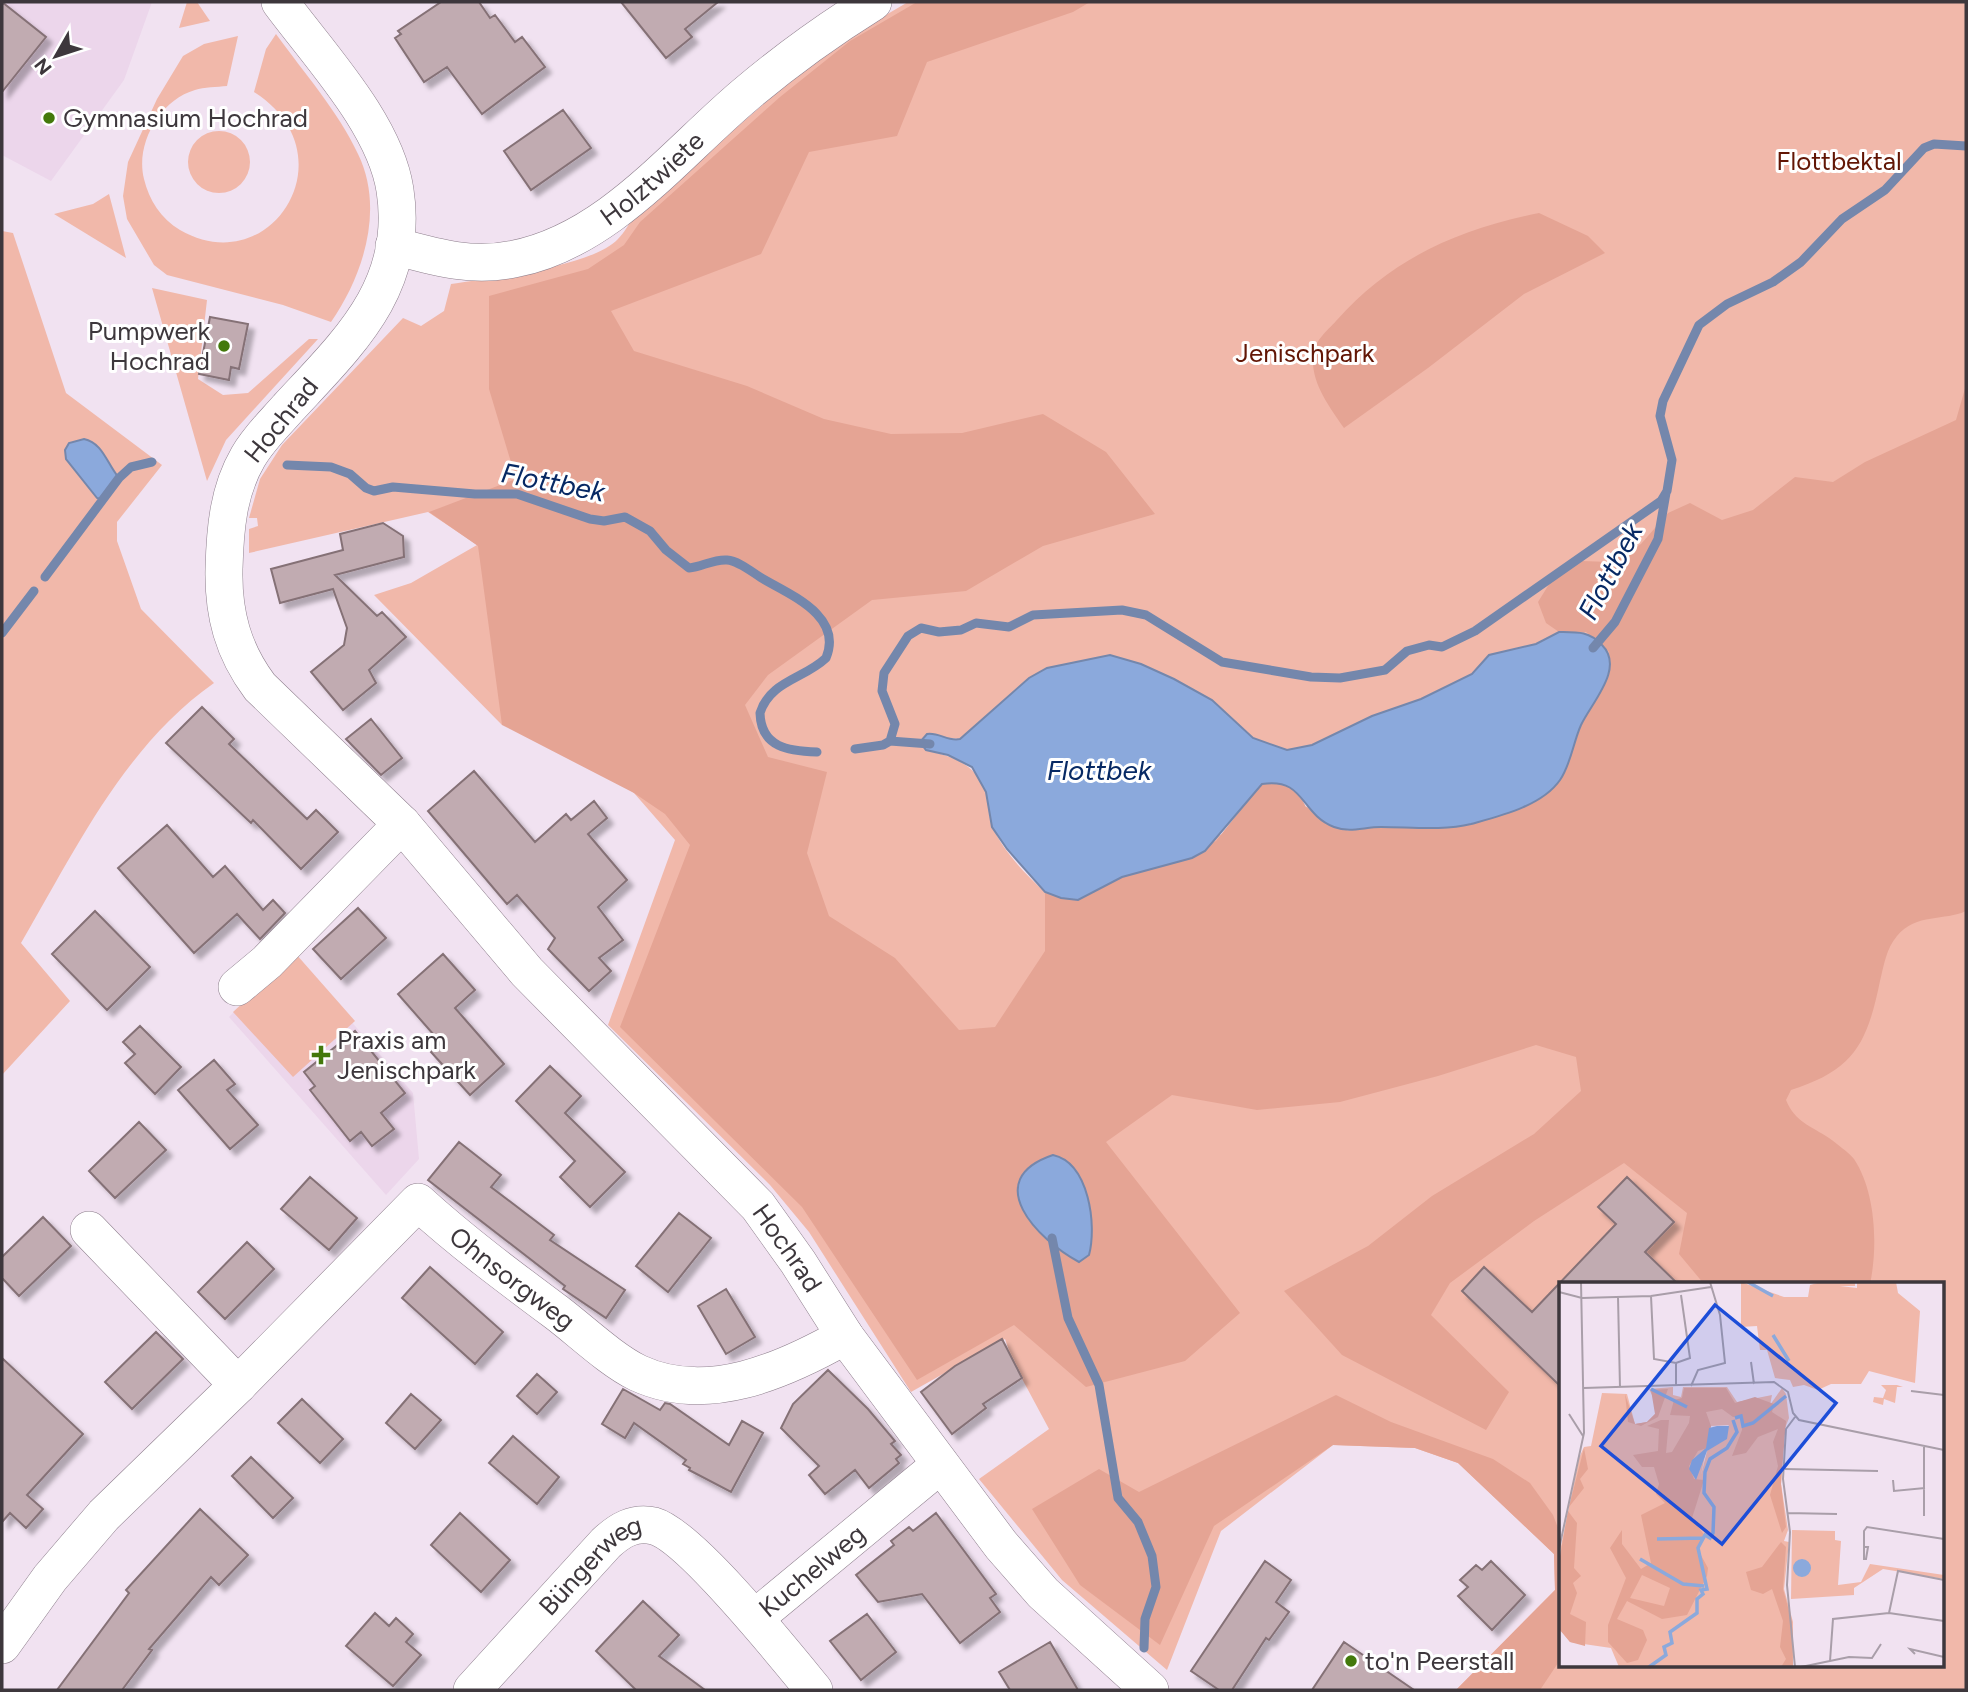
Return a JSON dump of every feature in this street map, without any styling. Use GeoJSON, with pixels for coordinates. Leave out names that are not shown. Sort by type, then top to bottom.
{"type":"FeatureCollection","features":[{"type":"Feature","properties":{"kind":"street","name":"Hochrad"},"geometry":{"type":"LineString","coordinates":[[280,2],[357,106],[378,140],[395,189],[394,246],[385,285],[367,317],[263,434],[235,482],[225,529],[224,587],[228,623],[244,666],[260,687],[402,824],[527,972],[758,1206],[845,1336],[1001,1545],[1043,1593],[1150,1690]]}},
{"type":"Feature","properties":{"kind":"street","name":"Holztwiete"},"geometry":{"type":"LineString","coordinates":[[394,246],[450,261],[473,264],[513,260],[563,243],[614,211],[792,57],[873,2]]}},
{"type":"Feature","properties":{"kind":"street"},"geometry":{"type":"LineString","coordinates":[[237,987],[267,962],[402,824]]}},
{"type":"Feature","properties":{"kind":"street","name":"Ohnsorgweg"},"geometry":{"type":"LineString","coordinates":[[2,1645],[50,1578],[104,1515],[238,1385],[418,1202],[508,1277],[636,1372],[666,1382],[688,1386],[723,1386],[754,1377],[845,1336]]}},
{"type":"Feature","properties":{"kind":"street"},"geometry":{"type":"LineString","coordinates":[[89,1230],[238,1385]]}},
{"type":"Feature","properties":{"kind":"street","name":"Kuchelweg"},"geometry":{"type":"LineString","coordinates":[[814,1690],[755,1618],[940,1465]]}},
{"type":"Feature","properties":{"kind":"street","name":"Büngerweg"},"geometry":{"type":"LineString","coordinates":[[472,1690],[606,1543],[620,1530],[639,1524],[655,1526],[675,1538],[755,1618]]}},
{"type":"Feature","properties":{"kind":"shaded area","name":"Gymnasium Hochrad"},"geometry":{"type":"Polygon","coordinates":[[[2,2],[152,2],[124,80],[51,181],[2,155],[2,2]]]}},
{"type":"Feature","properties":{"kind":"shaded area"},"geometry":{"type":"Polygon","coordinates":[[[917,2],[1090,2],[1073,12],[927,62],[897,136],[809,152],[761,254],[611,311],[634,351],[747,386],[824,419],[891,434],[962,433],[1043,414],[1106,452],[1155,514],[1043,546],[966,591],[872,600],[768,675],[745,705],[768,757],[827,772],[807,853],[829,916],[895,958],[959,1030],[995,1027],[1045,951],[1045,892],[1078,900],[1122,877],[1160,867],[1216,841],[1261,784],[1279,781],[1297,790],[1306,807],[1348,831],[1378,827],[1469,825],[1535,802],[1571,755],[1581,726],[1610,671],[1609,652],[1586,632],[1559,632],[1546,623],[1538,602],[1551,581],[1582,561],[1610,562],[1641,544],[1668,513],[1690,503],[1722,520],[1753,510],[1795,477],[1833,482],[1865,462],[1956,420],[1966,385],[1966,911],[1913,924],[1897,936],[1886,957],[1869,1022],[1854,1052],[1830,1073],[1791,1090],[1786,1100],[1799,1119],[1852,1156],[1861,1172],[1871,1203],[1873,1220],[1874,1254],[1870,1282],[1702,1282],[1679,1254],[1687,1213],[1624,1163],[1534,1221],[1450,1283],[1431,1315],[1509,1392],[1486,1430],[1342,1355],[1284,1291],[1368,1246],[1432,1196],[1534,1134],[1581,1091],[1576,1057],[1536,1045],[1438,1076],[1340,1102],[1257,1110],[1172,1095],[1106,1142],[1240,1313],[1185,1361],[1086,1387],[1014,1325],[917,1380],[802,1207],[620,1027],[690,845],[665,814],[634,793],[502,725],[478,546],[429,512],[516,479],[489,389],[489,296],[588,269],[624,245],[640,222],[780,97],[850,41],[917,2]]]}},
{"type":"Feature","properties":{"kind":"shaded area"},"geometry":{"type":"Polygon","coordinates":[[[1539,213],[1588,236],[1605,253],[1524,294],[1344,428],[1322,394],[1313,366],[1314,351],[1325,333],[1380,280],[1428,249],[1481,228],[1539,213]]]}},
{"type":"Feature","properties":{"kind":"shaded area","name":"Praxis am Jenischpark"},"geometry":{"type":"Polygon","coordinates":[[[292,953],[413,1093],[419,1159],[386,1195],[229,1017],[292,953]]]}},
{"type":"Feature","properties":{"kind":"shaded area"},"geometry":{"type":"Polygon","coordinates":[[[1336,1395],[1391,1422],[1493,1459],[1530,1483],[1553,1515],[1559,1530],[1559,1662],[1540,1690],[1456,1690],[1555,1590],[1554,1554],[1458,1463],[1415,1448],[1333,1445],[1214,1526],[1160,1645],[1080,1585],[1032,1509],[1099,1469],[1139,1492],[1336,1395]]]}},
{"type":"Feature","properties":{"kind":"green space"},"geometry":{"type":"Polygon","coordinates":[[[187,2],[197,2],[210,21],[179,28],[187,2]]]}},
{"type":"Feature","properties":{"kind":"green space","name":"Jenischpark"},"geometry":{"type":"Polygon","coordinates":[[[908,2],[1966,2],[1966,1690],[1456,1690],[1555,1590],[1554,1554],[1458,1463],[1415,1448],[1333,1445],[1221,1531],[1167,1670],[1062,1580],[979,1479],[1049,1429],[1012,1360],[1005,1339],[911,1392],[809,1232],[770,1185],[608,1025],[675,840],[634,793],[522,709],[502,725],[374,595],[411,583],[477,545],[428,512],[249,553],[249,529],[258,526],[257,518],[249,518],[260,479],[282,445],[403,318],[421,326],[444,311],[451,284],[539,270],[605,249],[620,237],[634,216],[774,95],[845,39],[908,2]],[[1548,636],[1536,644],[1489,655],[1472,674],[1421,699],[1372,716],[1312,745],[1286,750],[1253,738],[1212,700],[1110,655],[1047,668],[1029,678],[960,739],[947,738],[926,750],[955,759],[978,777],[987,796],[993,828],[1003,846],[1045,892],[1306,807],[1548,636]]]}},
{"type":"Feature","properties":{"kind":"green space"},"geometry":{"type":"Polygon","coordinates":[[[276,34],[341,123],[366,175],[370,197],[367,241],[353,284],[331,322],[283,305],[167,275],[154,265],[127,219],[123,196],[128,162],[157,99],[183,56],[204,44],[238,36],[227,86],[199,89],[182,95],[161,113],[153,125],[143,152],[142,166],[146,187],[157,208],[173,226],[213,242],[244,240],[269,226],[288,204],[298,177],[297,147],[283,118],[254,92],[266,49],[276,34]]]}},
{"type":"Feature","properties":{"kind":"green space"},"geometry":{"type":"Polygon","coordinates":[[[213,131],[225,131],[241,140],[248,150],[248,174],[241,184],[225,193],[213,193],[202,188],[193,179],[188,168],[188,156],[193,145],[202,136],[213,131]]]}},
{"type":"Feature","properties":{"kind":"green space"},"geometry":{"type":"Polygon","coordinates":[[[109,194],[126,258],[54,214],[93,204],[109,194]]]}},
{"type":"Feature","properties":{"kind":"green space"},"geometry":{"type":"Polygon","coordinates":[[[2,231],[13,233],[66,393],[162,465],[117,522],[117,541],[141,609],[214,683],[182,708],[153,737],[128,769],[82,837],[21,943],[70,1001],[2,1075],[2,231]]]}},
{"type":"Feature","properties":{"kind":"green space"},"geometry":{"type":"Polygon","coordinates":[[[152,288],[207,300],[198,379],[223,395],[248,393],[309,339],[318,339],[226,440],[207,481],[152,288]]]}},
{"type":"Feature","properties":{"kind":"green space"},"geometry":{"type":"Polygon","coordinates":[[[296,954],[355,1021],[293,1077],[233,1012],[296,954]]]}},
{"type":"Feature","properties":{"kind":"water"},"geometry":{"type":"Polygon","coordinates":[[[84,439],[100,449],[119,478],[104,500],[97,498],[66,459],[65,450],[69,443],[84,439]]]}},
{"type":"Feature","properties":{"kind":"water","name":"Flottbek"},"geometry":{"type":"Polygon","coordinates":[[[1559,632],[1582,633],[1597,640],[1608,654],[1610,664],[1599,696],[1581,725],[1564,774],[1543,797],[1507,813],[1460,826],[1346,830],[1323,821],[1287,786],[1276,783],[1262,784],[1205,851],[1192,858],[1122,877],[1078,900],[1045,892],[1007,849],[992,827],[986,792],[972,767],[948,755],[926,750],[920,742],[927,734],[960,739],[1029,678],[1047,668],[1110,655],[1141,664],[1174,679],[1212,700],[1253,738],[1287,750],[1312,745],[1372,716],[1421,699],[1472,674],[1489,655],[1536,644],[1559,632]]]}},
{"type":"Feature","properties":{"kind":"water"},"geometry":{"type":"Polygon","coordinates":[[[1053,1155],[1065,1160],[1075,1170],[1088,1197],[1091,1242],[1089,1255],[1079,1262],[1047,1240],[1033,1225],[1023,1210],[1018,1194],[1020,1179],[1031,1166],[1053,1155]]]}},
{"type":"Feature","properties":{"kind":"building"},"geometry":{"type":"Polygon","coordinates":[[[2,2],[46,37],[2,92],[2,2]]]}},
{"type":"Feature","properties":{"kind":"building"},"geometry":{"type":"Polygon","coordinates":[[[441,2],[479,2],[490,18],[495,15],[515,42],[522,37],[545,67],[482,114],[447,67],[424,82],[395,38],[401,34],[398,31],[441,2]]]}},
{"type":"Feature","properties":{"kind":"building"},"geometry":{"type":"Polygon","coordinates":[[[621,2],[718,2],[685,29],[692,37],[666,58],[621,2]]]}},
{"type":"Feature","properties":{"kind":"building"},"geometry":{"type":"Polygon","coordinates":[[[563,110],[591,148],[531,190],[504,151],[563,110]]]}},
{"type":"Feature","properties":{"kind":"building","name":"Pumpwerk Hochrad"},"geometry":{"type":"Polygon","coordinates":[[[210,317],[248,324],[239,369],[231,367],[229,380],[199,374],[210,317]]]}},
{"type":"Feature","properties":{"kind":"building"},"geometry":{"type":"Polygon","coordinates":[[[383,523],[403,536],[404,557],[335,575],[377,616],[382,612],[406,637],[369,670],[376,683],[343,710],[311,672],[344,645],[347,628],[333,589],[280,603],[271,569],[343,550],[340,534],[383,523]]]}},
{"type":"Feature","properties":{"kind":"building"},"geometry":{"type":"Polygon","coordinates":[[[202,707],[234,739],[229,744],[307,819],[316,810],[338,832],[301,869],[253,820],[251,823],[166,743],[202,707]]]}},
{"type":"Feature","properties":{"kind":"building"},"geometry":{"type":"Polygon","coordinates":[[[371,719],[402,758],[381,775],[346,739],[371,719]]]}},
{"type":"Feature","properties":{"kind":"building"},"geometry":{"type":"Polygon","coordinates":[[[474,771],[535,842],[566,814],[571,820],[594,801],[607,818],[588,834],[627,880],[598,907],[623,940],[599,958],[611,971],[589,991],[548,949],[555,938],[517,895],[507,904],[428,811],[474,771]]]}},
{"type":"Feature","properties":{"kind":"building"},"geometry":{"type":"Polygon","coordinates":[[[167,825],[213,877],[225,866],[263,910],[273,900],[285,913],[260,939],[237,914],[194,953],[118,868],[167,825]]]}},
{"type":"Feature","properties":{"kind":"building"},"geometry":{"type":"Polygon","coordinates":[[[358,908],[386,938],[341,979],[313,949],[358,908]]]}},
{"type":"Feature","properties":{"kind":"building"},"geometry":{"type":"Polygon","coordinates":[[[95,911],[150,967],[107,1010],[52,954],[95,911]]]}},
{"type":"Feature","properties":{"kind":"building"},"geometry":{"type":"Polygon","coordinates":[[[443,954],[475,990],[455,1008],[504,1064],[470,1095],[431,1052],[441,1043],[398,994],[443,954]]]}},
{"type":"Feature","properties":{"kind":"building"},"geometry":{"type":"Polygon","coordinates":[[[140,1026],[181,1067],[155,1094],[125,1063],[135,1054],[123,1042],[140,1026]]]}},
{"type":"Feature","properties":{"kind":"building"},"geometry":{"type":"Polygon","coordinates":[[[355,1031],[405,1093],[381,1113],[394,1129],[372,1146],[361,1132],[350,1141],[310,1090],[315,1086],[304,1072],[355,1031]]]}},
{"type":"Feature","properties":{"kind":"building"},"geometry":{"type":"Polygon","coordinates":[[[214,1060],[235,1084],[227,1090],[258,1125],[230,1149],[178,1090],[214,1060]]]}},
{"type":"Feature","properties":{"kind":"building"},"geometry":{"type":"Polygon","coordinates":[[[550,1066],[581,1096],[565,1113],[625,1172],[590,1207],[560,1177],[575,1161],[516,1101],[550,1066]]]}},
{"type":"Feature","properties":{"kind":"building"},"geometry":{"type":"Polygon","coordinates":[[[139,1122],[166,1150],[115,1198],[89,1171],[139,1122]]]}},
{"type":"Feature","properties":{"kind":"building"},"geometry":{"type":"Polygon","coordinates":[[[459,1142],[501,1175],[491,1187],[554,1235],[550,1240],[625,1290],[606,1318],[563,1289],[565,1286],[428,1180],[459,1142]]]}},
{"type":"Feature","properties":{"kind":"building"},"geometry":{"type":"Polygon","coordinates":[[[310,1177],[357,1218],[329,1250],[281,1209],[310,1177]]]}},
{"type":"Feature","properties":{"kind":"building"},"geometry":{"type":"Polygon","coordinates":[[[1627,1177],[1674,1222],[1645,1252],[1676,1282],[1561,1282],[1616,1224],[1598,1207],[1627,1177]]]}},
{"type":"Feature","properties":{"kind":"building"},"geometry":{"type":"Polygon","coordinates":[[[679,1213],[711,1238],[668,1292],[636,1266],[679,1213]]]}},
{"type":"Feature","properties":{"kind":"building"},"geometry":{"type":"Polygon","coordinates":[[[43,1217],[71,1246],[19,1296],[2,1278],[2,1257],[43,1217]]]}},
{"type":"Feature","properties":{"kind":"building"},"geometry":{"type":"Polygon","coordinates":[[[247,1242],[274,1269],[225,1319],[198,1292],[247,1242]]]}},
{"type":"Feature","properties":{"kind":"building"},"geometry":{"type":"Polygon","coordinates":[[[430,1267],[503,1332],[475,1364],[402,1298],[430,1267]]]}},
{"type":"Feature","properties":{"kind":"building"},"geometry":{"type":"Polygon","coordinates":[[[1484,1267],[1532,1312],[1559,1284],[1559,1385],[1462,1291],[1484,1267]]]}},
{"type":"Feature","properties":{"kind":"building"},"geometry":{"type":"Polygon","coordinates":[[[726,1289],[755,1337],[726,1354],[698,1306],[726,1289]]]}},
{"type":"Feature","properties":{"kind":"building"},"geometry":{"type":"Polygon","coordinates":[[[156,1332],[183,1359],[132,1409],[105,1382],[156,1332]]]}},
{"type":"Feature","properties":{"kind":"building"},"geometry":{"type":"Polygon","coordinates":[[[1002,1339],[1022,1378],[983,1404],[986,1408],[952,1434],[921,1392],[955,1366],[1002,1339]]]}},
{"type":"Feature","properties":{"kind":"building"},"geometry":{"type":"Polygon","coordinates":[[[2,1358],[83,1434],[27,1495],[43,1509],[26,1528],[10,1513],[2,1522],[2,1358]]]}},
{"type":"Feature","properties":{"kind":"building"},"geometry":{"type":"Polygon","coordinates":[[[828,1370],[868,1409],[895,1441],[891,1444],[901,1455],[896,1459],[899,1463],[869,1488],[855,1470],[825,1494],[809,1475],[819,1466],[781,1428],[793,1404],[828,1370]]]}},
{"type":"Feature","properties":{"kind":"building"},"geometry":{"type":"Polygon","coordinates":[[[537,1374],[557,1392],[537,1414],[517,1396],[537,1374]]]}},
{"type":"Feature","properties":{"kind":"building"},"geometry":{"type":"Polygon","coordinates":[[[623,1389],[660,1410],[665,1403],[670,1404],[729,1445],[742,1421],[763,1433],[731,1492],[689,1470],[690,1468],[683,1464],[686,1460],[634,1423],[625,1438],[602,1424],[623,1389]]]}},
{"type":"Feature","properties":{"kind":"building"},"geometry":{"type":"Polygon","coordinates":[[[411,1394],[441,1420],[415,1449],[386,1423],[411,1394]]]}},
{"type":"Feature","properties":{"kind":"building"},"geometry":{"type":"Polygon","coordinates":[[[302,1399],[343,1439],[320,1463],[278,1423],[302,1399]]]}},
{"type":"Feature","properties":{"kind":"building"},"geometry":{"type":"Polygon","coordinates":[[[513,1436],[559,1477],[537,1504],[489,1463],[513,1436]]]}},
{"type":"Feature","properties":{"kind":"building"},"geometry":{"type":"Polygon","coordinates":[[[251,1457],[293,1498],[273,1518],[232,1476],[251,1457]]]}},
{"type":"Feature","properties":{"kind":"building"},"geometry":{"type":"Polygon","coordinates":[[[200,1509],[248,1555],[219,1585],[211,1577],[149,1649],[152,1650],[122,1690],[57,1690],[129,1593],[126,1590],[200,1509]]]}},
{"type":"Feature","properties":{"kind":"building"},"geometry":{"type":"Polygon","coordinates":[[[460,1513],[510,1560],[481,1592],[431,1545],[460,1513]]]}},
{"type":"Feature","properties":{"kind":"building"},"geometry":{"type":"Polygon","coordinates":[[[936,1513],[996,1594],[990,1598],[1000,1612],[960,1643],[922,1594],[878,1602],[856,1575],[894,1545],[891,1541],[909,1527],[913,1531],[936,1513]]]}},
{"type":"Feature","properties":{"kind":"building"},"geometry":{"type":"Polygon","coordinates":[[[1265,1561],[1291,1580],[1276,1602],[1289,1612],[1269,1640],[1266,1638],[1232,1690],[1219,1690],[1191,1671],[1265,1561]]]}},
{"type":"Feature","properties":{"kind":"building"},"geometry":{"type":"Polygon","coordinates":[[[1491,1561],[1525,1595],[1492,1630],[1458,1596],[1468,1587],[1460,1580],[1476,1565],[1482,1570],[1491,1561]]]}},
{"type":"Feature","properties":{"kind":"building"},"geometry":{"type":"Polygon","coordinates":[[[643,1601],[679,1635],[659,1656],[705,1690],[636,1690],[596,1651],[643,1601]]]}},
{"type":"Feature","properties":{"kind":"building"},"geometry":{"type":"Polygon","coordinates":[[[375,1613],[389,1626],[396,1618],[413,1634],[406,1642],[421,1655],[393,1686],[346,1646],[375,1613]]]}},
{"type":"Feature","properties":{"kind":"building"},"geometry":{"type":"Polygon","coordinates":[[[867,1614],[896,1652],[861,1680],[830,1641],[867,1614]]]}},
{"type":"Feature","properties":{"kind":"building"},"geometry":{"type":"Polygon","coordinates":[[[1050,1642],[1078,1690],[1010,1690],[999,1672],[1050,1642]]]}},
{"type":"Feature","properties":{"kind":"building","name":"to'n Peerstall"},"geometry":{"type":"Polygon","coordinates":[[[1344,1642],[1414,1690],[1312,1690],[1344,1642]]]}},
{"type":"Feature","properties":{"kind":"waterway","name":"Flottbek"},"geometry":{"type":"LineString","coordinates":[[855,749],[883,745],[890,741],[895,724],[882,691],[884,673],[908,636],[921,628],[939,632],[961,630],[976,623],[1009,627],[1033,615],[1122,610],[1146,615],[1222,662],[1311,677],[1340,678],[1385,670],[1407,651],[1429,645],[1442,647],[1475,631],[1661,501],[1667,491],[1672,460],[1660,416],[1663,401],[1699,325],[1727,304],[1773,282],[1801,262],[1842,219],[1885,190],[1924,148],[1934,144],[1966,146]]}},
{"type":"Feature","properties":{"kind":"waterway","name":"Flottbek"},"geometry":{"type":"LineString","coordinates":[[45,577],[119,478],[131,467],[152,462]]}},
{"type":"Feature","properties":{"kind":"waterway","name":"Flottbek"},"geometry":{"type":"LineString","coordinates":[[287,465],[331,467],[350,474],[366,488],[374,491],[393,487],[475,494],[517,494],[590,519],[604,521],[625,517],[650,531],[666,550],[689,568],[722,560],[742,565],[801,601],[822,620],[828,631],[826,658],[779,687],[765,702],[760,713],[765,734],[778,745],[817,752]]}},
{"type":"Feature","properties":{"kind":"waterway","name":"Flottbek"},"geometry":{"type":"LineString","coordinates":[[1593,648],[1615,622],[1658,539],[1666,493]]}},
{"type":"Feature","properties":{"kind":"waterway","name":"Flottbek"},"geometry":{"type":"LineString","coordinates":[[2,633],[34,591]]}},
{"type":"Feature","properties":{"kind":"waterway","name":"Flottbek"},"geometry":{"type":"LineString","coordinates":[[890,741],[930,744]]}},
{"type":"Feature","properties":{"kind":"waterway"},"geometry":{"type":"LineString","coordinates":[[1052,1238],[1068,1318],[1099,1385],[1118,1498],[1138,1522],[1152,1556],[1156,1587],[1145,1619],[1144,1648]]}},
{"type":"Feature","properties":{"kind":"place","name":"Gymnasium Hochrad"},"geometry":{"type":"Point","coordinates":[49,118]}},
{"type":"Feature","properties":{"kind":"place","name":"Pumpwerk Hochrad"},"geometry":{"type":"Point","coordinates":[224,346]}},
{"type":"Feature","properties":{"kind":"place","name":"Praxis am Jenischpark"},"geometry":{"type":"Point","coordinates":[321,1055]}},
{"type":"Feature","properties":{"kind":"place","name":"to'n Peerstall"},"geometry":{"type":"Point","coordinates":[1351,1661]}},
{"type":"Feature","properties":{"kind":"park label","name":"Flottbektal"},"geometry":{"type":"Point","coordinates":[1839,161]}}]}
